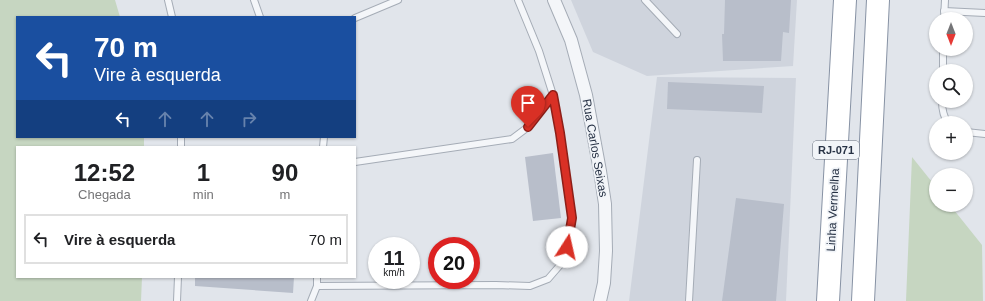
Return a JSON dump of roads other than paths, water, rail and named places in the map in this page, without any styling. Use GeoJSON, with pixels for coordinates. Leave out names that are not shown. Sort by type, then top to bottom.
{"type":"FeatureCollection","features":[{"type":"Feature","properties":{"kind":"highway","name":"Linha Vermelha"},"geometry":{"type":"LineString","coordinates":[[828,301],[836,138],[844,32],[844,0]]}},
{"type":"Feature","properties":{"kind":"highway","name":"RJ-071"},"geometry":{"type":"LineString","coordinates":[[863,301],[878,0]]}},
{"type":"Feature","properties":{"kind":"street","name":"Rua Carlos Seixas"},"geometry":{"type":"LineString","coordinates":[[554,0],[571,40],[586,95],[596,144],[605,204],[606,251],[604,283],[600,301]]}},
{"type":"Feature","properties":{"kind":"lane"},"geometry":{"type":"LineString","coordinates":[[168,0],[172,16]]}},
{"type":"Feature","properties":{"kind":"lane"},"geometry":{"type":"LineString","coordinates":[[254,0],[260,16]]}},
{"type":"Feature","properties":{"kind":"lane"},"geometry":{"type":"LineString","coordinates":[[356,18],[398,0]]}},
{"type":"Feature","properties":{"kind":"lane"},"geometry":{"type":"LineString","coordinates":[[317,286],[530,286],[548,279],[561,264],[567,247],[572,218],[560,133],[553,95],[539,51],[518,0]]}},
{"type":"Feature","properties":{"kind":"lane"},"geometry":{"type":"LineString","coordinates":[[645,0],[677,34]]}},
{"type":"Feature","properties":{"kind":"lane"},"geometry":{"type":"LineString","coordinates":[[945,0],[944,11],[985,13]]}},
{"type":"Feature","properties":{"kind":"lane"},"geometry":{"type":"LineString","coordinates":[[356,162],[512,139],[528,127],[553,95]]}},
{"type":"Feature","properties":{"kind":"lane"},"geometry":{"type":"LineString","coordinates":[[973,133],[985,134]]}},
{"type":"Feature","properties":{"kind":"lane"},"geometry":{"type":"LineString","coordinates":[[689,301],[697,160]]}},
{"type":"Feature","properties":{"kind":"lane"},"geometry":{"type":"LineString","coordinates":[[177,301],[178,278]]}},
{"type":"Feature","properties":{"kind":"lane"},"geometry":{"type":"LineString","coordinates":[[311,301],[317,286],[317,278]]}}]}
